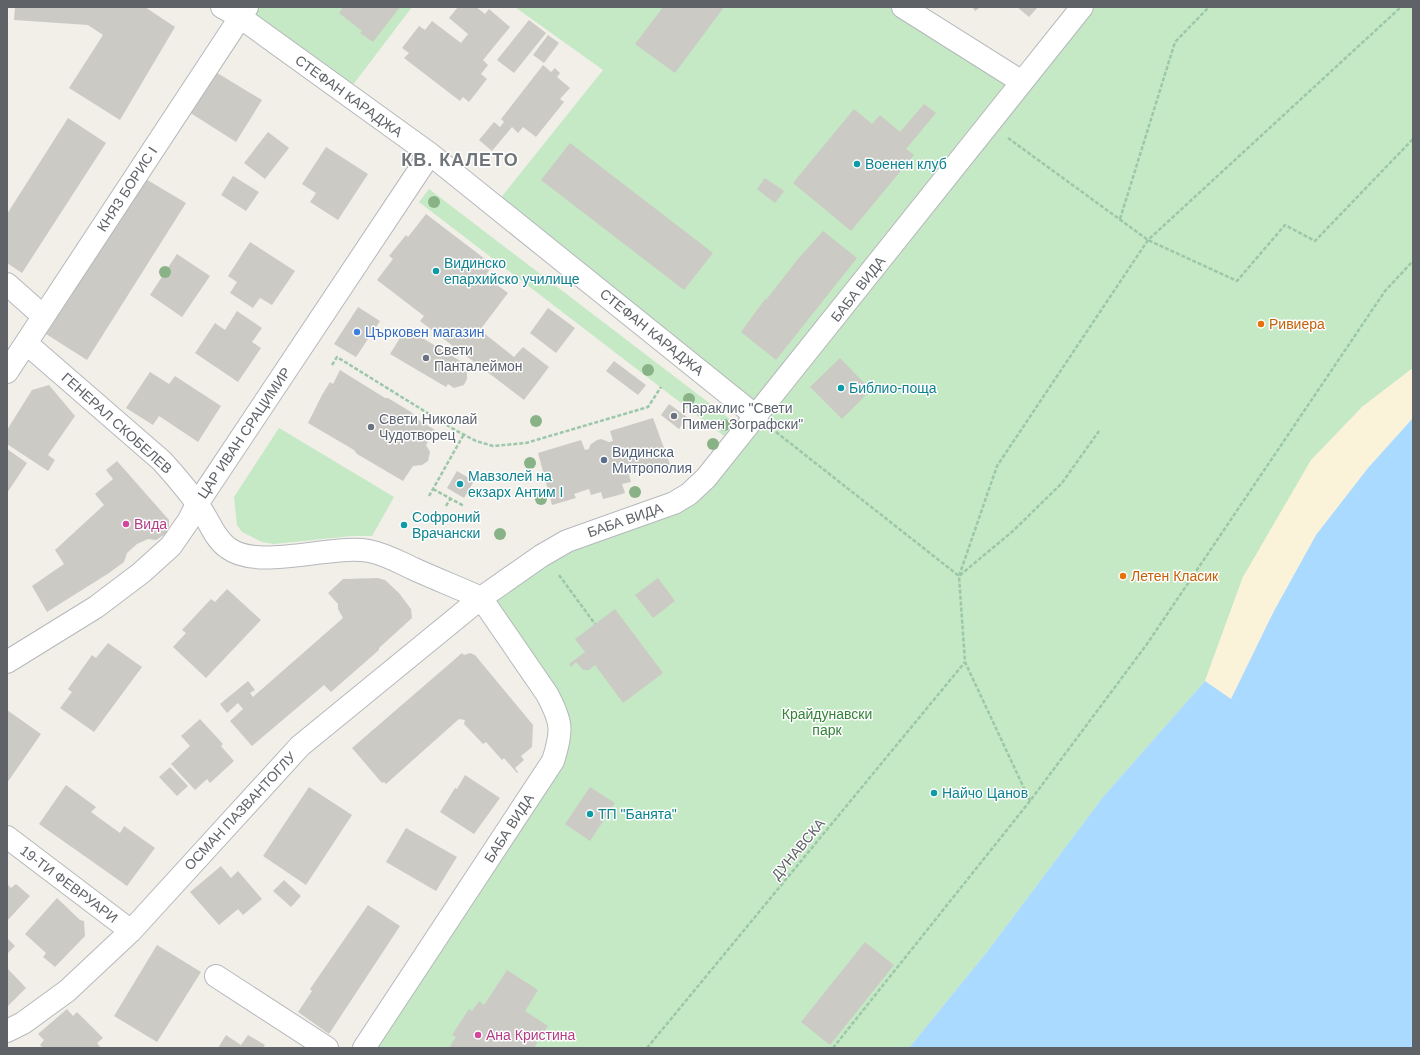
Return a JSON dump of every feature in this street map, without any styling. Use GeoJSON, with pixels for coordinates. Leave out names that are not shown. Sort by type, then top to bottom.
{"type":"FeatureCollection","features":[{"type":"Feature","properties":{"kind":"street"},"geometry":{"type":"LineString","coordinates":[[903,7],[1022,82]]}},
{"type":"Feature","properties":{"kind":"street","name":"БАБА ВИДА"},"geometry":{"type":"LineString","coordinates":[[364,1048],[553,760],[559,743],[560,725],[556,711],[547,694],[481,598],[541,556],[567,541],[674,503],[688,494],[706,478],[757,417],[1082,7]]}},
{"type":"Feature","properties":{"kind":"street","name":"СТЕФАН КАРАДЖА"},"geometry":{"type":"LineString","coordinates":[[236,10],[430,154],[757,417]]}},
{"type":"Feature","properties":{"kind":"street","name":"КНЯЗ БОРИС I"},"geometry":{"type":"LineString","coordinates":[[7,372],[236,10]]}},
{"type":"Feature","properties":{"kind":"street","name":"ЦАР ИВАН СРАЦИМИР"},"geometry":{"type":"LineString","coordinates":[[7,662],[96,606],[141,573],[171,546],[189,520],[197,504],[430,154]]}},
{"type":"Feature","properties":{"kind":"street"},"geometry":{"type":"LineString","coordinates":[[7,284],[43,316]]}},
{"type":"Feature","properties":{"kind":"street","name":"ГЕНЕРАЛ СКОБЕЛЕВ"},"geometry":{"type":"LineString","coordinates":[[26,343],[162,461],[182,482],[216,535],[228,548],[248,557],[273,557],[347,550],[369,551],[392,558],[481,598]]}},
{"type":"Feature","properties":{"kind":"street","name":"ОСМАН ПАЗВАНТОГЛУ"},"geometry":{"type":"LineString","coordinates":[[7,1031],[23,1023],[67,991],[131,931],[300,746],[481,598]]}},
{"type":"Feature","properties":{"kind":"street","name":"19-ТИ ФЕВРУАРИ"},"geometry":{"type":"LineString","coordinates":[[7,838],[131,931]]}},
{"type":"Feature","properties":{"kind":"street"},"geometry":{"type":"LineString","coordinates":[[216,976],[327,1048]]}},
{"type":"Feature","properties":{"kind":"path"},"geometry":{"type":"LineString","coordinates":[[1120,220],[1175,42],[1209,7]]}},
{"type":"Feature","properties":{"kind":"path"},"geometry":{"type":"LineString","coordinates":[[1030,800],[965,662],[959,576],[997,466],[1148,240],[1401,7]]}},
{"type":"Feature","properties":{"kind":"path"},"geometry":{"type":"LineString","coordinates":[[989,123],[1148,240],[1237,281],[1285,225],[1315,241],[1413,139]]}},
{"type":"Feature","properties":{"kind":"path"},"geometry":{"type":"LineString","coordinates":[[833,1048],[1030,800],[1147,644],[1384,291],[1413,260]]}},
{"type":"Feature","properties":{"kind":"path"},"geometry":{"type":"LineString","coordinates":[[332,365],[337,357],[476,441],[493,446],[526,443],[648,408],[661,387]]}},
{"type":"Feature","properties":{"kind":"path"},"geometry":{"type":"LineString","coordinates":[[757,417],[959,576]]}},
{"type":"Feature","properties":{"kind":"path"},"geometry":{"type":"LineString","coordinates":[[959,576],[1013,531],[1062,483],[1099,431]]}},
{"type":"Feature","properties":{"kind":"path"},"geometry":{"type":"LineString","coordinates":[[429,496],[464,434]]}},
{"type":"Feature","properties":{"kind":"path"},"geometry":{"type":"LineString","coordinates":[[433,489],[464,506]]}},
{"type":"Feature","properties":{"kind":"path"},"geometry":{"type":"LineString","coordinates":[[446,506],[450,498]]}},
{"type":"Feature","properties":{"kind":"path"},"geometry":{"type":"LineString","coordinates":[[558,575],[595,624]]}},
{"type":"Feature","properties":{"kind":"path","name":"ДУНАВСКА"},"geometry":{"type":"LineString","coordinates":[[647,1048],[965,662]]}},
{"type":"Feature","properties":{"kind":"green space"},"geometry":{"type":"Polygon","coordinates":[[[222,7],[412,7],[346,94],[222,7]]]}},
{"type":"Feature","properties":{"kind":"green space","name":"Крайдунавски парк"},"geometry":{"type":"Polygon","coordinates":[[[515,7],[903,7],[1022,82],[1082,7],[1413,7],[1413,368],[1362,407],[1243,577],[1205,681],[1103,797],[990,948],[909,1048],[364,1048],[553,761],[560,725],[481,598],[541,556],[674,503],[756,417],[495,205],[603,70],[515,7]]]}},
{"type":"Feature","properties":{"kind":"green space"},"geometry":{"type":"Polygon","coordinates":[[[429,189],[734,422],[724,436],[419,202],[429,189]]]}},
{"type":"Feature","properties":{"kind":"green space"},"geometry":{"type":"Polygon","coordinates":[[[279,428],[394,497],[372,536],[352,536],[274,544],[262,542],[242,532],[237,525],[234,497],[279,428]]]}},
{"type":"Feature","properties":{"kind":"sand"},"geometry":{"type":"Polygon","coordinates":[[[1413,368],[1413,418],[1368,468],[1316,535],[1274,611],[1231,699],[1205,681],[1243,577],[1311,460],[1362,407],[1413,368]]]}},
{"type":"Feature","properties":{"kind":"water"},"geometry":{"type":"Polygon","coordinates":[[[1413,418],[1413,1048],[909,1048],[990,948],[1103,797],[1205,681],[1231,699],[1274,611],[1316,535],[1368,468],[1413,418]]]}},
{"type":"Feature","properties":{"kind":"building"},"geometry":{"type":"Polygon","coordinates":[[[15,7],[145,7],[175,27],[120,120],[69,88],[103,35],[88,25],[14,20],[15,7]]]}},
{"type":"Feature","properties":{"kind":"building"},"geometry":{"type":"Polygon","coordinates":[[[343,7],[400,7],[373,42],[360,33],[362,31],[339,13],[343,7]]]}},
{"type":"Feature","properties":{"kind":"building"},"geometry":{"type":"Polygon","coordinates":[[[458,7],[476,7],[485,14],[489,9],[510,27],[483,60],[488,65],[481,74],[487,79],[469,102],[463,97],[460,101],[404,58],[409,53],[402,48],[419,26],[425,30],[432,21],[461,43],[468,34],[449,18],[458,7]]]}},
{"type":"Feature","properties":{"kind":"building"},"geometry":{"type":"Polygon","coordinates":[[[663,7],[724,7],[675,73],[635,44],[663,7]]]}},
{"type":"Feature","properties":{"kind":"building"},"geometry":{"type":"Polygon","coordinates":[[[972,7],[981,7],[975,11],[972,7]]]}},
{"type":"Feature","properties":{"kind":"building"},"geometry":{"type":"Polygon","coordinates":[[[1017,7],[1038,7],[1029,17],[1017,7]]]}},
{"type":"Feature","properties":{"kind":"building"},"geometry":{"type":"Polygon","coordinates":[[[529,20],[546,33],[514,73],[497,60],[529,20]]]}},
{"type":"Feature","properties":{"kind":"building"},"geometry":{"type":"Polygon","coordinates":[[[548,35],[559,43],[544,63],[533,55],[548,35]]]}},
{"type":"Feature","properties":{"kind":"building"},"geometry":{"type":"Polygon","coordinates":[[[543,65],[551,72],[555,68],[560,73],[557,77],[570,88],[560,99],[564,102],[536,137],[523,127],[518,133],[512,127],[492,151],[479,140],[494,122],[500,127],[504,122],[501,119],[543,65]]]}},
{"type":"Feature","properties":{"kind":"building"},"geometry":{"type":"Polygon","coordinates":[[[214,71],[262,100],[236,142],[189,112],[214,71]]]}},
{"type":"Feature","properties":{"kind":"building","name":"Военен клуб"},"geometry":{"type":"Polygon","coordinates":[[[924,104],[936,113],[906,149],[914,155],[851,231],[793,183],[854,109],[872,124],[880,115],[900,132],[924,104]]]}},
{"type":"Feature","properties":{"kind":"building"},"geometry":{"type":"Polygon","coordinates":[[[68,118],[106,143],[22,273],[7,263],[7,214],[68,118]]]}},
{"type":"Feature","properties":{"kind":"building"},"geometry":{"type":"Polygon","coordinates":[[[268,132],[289,148],[265,179],[244,163],[268,132]]]}},
{"type":"Feature","properties":{"kind":"building"},"geometry":{"type":"Polygon","coordinates":[[[570,143],[713,253],[684,290],[541,180],[570,143]]]}},
{"type":"Feature","properties":{"kind":"building"},"geometry":{"type":"Polygon","coordinates":[[[326,147],[368,174],[338,220],[310,202],[316,193],[302,184],[326,147]]]}},
{"type":"Feature","properties":{"kind":"building"},"geometry":{"type":"Polygon","coordinates":[[[233,176],[259,192],[246,211],[221,195],[233,176]]]}},
{"type":"Feature","properties":{"kind":"building"},"geometry":{"type":"Polygon","coordinates":[[[144,178],[186,203],[87,360],[46,334],[144,178]]]}},
{"type":"Feature","properties":{"kind":"building"},"geometry":{"type":"Polygon","coordinates":[[[765,178],[784,191],[775,203],[757,189],[765,178]]]}},
{"type":"Feature","properties":{"kind":"building","name":"Видинско епархийско училище"},"geometry":{"type":"Polygon","coordinates":[[[426,214],[493,265],[485,276],[508,293],[480,330],[514,357],[523,347],[549,367],[524,400],[420,321],[424,316],[377,280],[393,259],[389,256],[406,235],[408,237],[426,214]]]}},
{"type":"Feature","properties":{"kind":"building"},"geometry":{"type":"Polygon","coordinates":[[[823,231],[857,258],[776,360],[741,332],[765,299],[766,300],[798,259],[823,231]]]}},
{"type":"Feature","properties":{"kind":"building"},"geometry":{"type":"Polygon","coordinates":[[[250,242],[295,271],[272,305],[260,298],[253,308],[230,293],[237,282],[228,276],[250,242]]]}},
{"type":"Feature","properties":{"kind":"building"},"geometry":{"type":"Polygon","coordinates":[[[177,254],[210,276],[182,317],[150,295],[177,254]]]}},
{"type":"Feature","properties":{"kind":"building","name":"Църковен магазин"},"geometry":{"type":"Polygon","coordinates":[[[358,307],[380,321],[356,357],[334,344],[358,307]]]}},
{"type":"Feature","properties":{"kind":"building"},"geometry":{"type":"Polygon","coordinates":[[[548,308],[575,328],[556,353],[530,333],[548,308]]]}},
{"type":"Feature","properties":{"kind":"building"},"geometry":{"type":"Polygon","coordinates":[[[237,311],[262,328],[252,342],[261,348],[238,382],[195,353],[215,323],[225,330],[237,311]]]}},
{"type":"Feature","properties":{"kind":"building","name":"Свети Панталеймон"},"geometry":{"type":"Polygon","coordinates":[[[406,328],[462,362],[460,364],[464,367],[467,374],[467,379],[464,385],[454,388],[448,384],[446,387],[390,354],[406,328]]]}},
{"type":"Feature","properties":{"kind":"building","name":"Библио-поща"},"geometry":{"type":"Polygon","coordinates":[[[840,358],[871,390],[842,419],[810,387],[840,358]]]}},
{"type":"Feature","properties":{"kind":"building"},"geometry":{"type":"Polygon","coordinates":[[[614,361],[646,385],[638,395],[606,371],[614,361]]]}},
{"type":"Feature","properties":{"kind":"building","name":"Свети Николай Чудотворец"},"geometry":{"type":"Polygon","coordinates":[[[340,370],[411,412],[415,416],[414,417],[435,430],[426,445],[430,452],[428,461],[422,465],[413,466],[403,481],[308,423],[322,395],[330,382],[333,384],[340,370]]]}},
{"type":"Feature","properties":{"kind":"building"},"geometry":{"type":"Polygon","coordinates":[[[150,372],[169,384],[175,376],[221,406],[198,442],[159,416],[153,425],[126,408],[150,372]]]}},
{"type":"Feature","properties":{"kind":"building"},"geometry":{"type":"Polygon","coordinates":[[[49,385],[75,416],[48,455],[55,460],[48,471],[7,444],[7,430],[32,390],[49,385]]]}},
{"type":"Feature","properties":{"kind":"building","name":"Параклис \"Свети Пимен Зографски\""},"geometry":{"type":"Polygon","coordinates":[[[669,404],[687,417],[679,429],[661,415],[669,404]]]}},
{"type":"Feature","properties":{"kind":"building","name":"Видинска Митрополия"},"geometry":{"type":"Polygon","coordinates":[[[653,418],[671,467],[648,474],[647,469],[629,475],[631,482],[622,484],[625,493],[603,499],[601,492],[591,495],[589,489],[574,494],[576,498],[552,505],[538,453],[581,440],[585,450],[589,449],[590,445],[597,440],[601,439],[609,442],[613,441],[610,431],[653,418]]]}},
{"type":"Feature","properties":{"kind":"building"},"geometry":{"type":"Polygon","coordinates":[[[7,449],[27,463],[7,493],[7,449]]]}},
{"type":"Feature","properties":{"kind":"building"},"geometry":{"type":"Polygon","coordinates":[[[117,461],[169,520],[169,532],[156,540],[148,539],[137,544],[127,553],[124,562],[47,612],[32,586],[64,564],[55,550],[104,505],[95,494],[113,479],[106,470],[117,461]]]}},
{"type":"Feature","properties":{"kind":"building","name":"Мавзолей на екзарх Антим I"},"geometry":{"type":"Polygon","coordinates":[[[457,471],[474,481],[464,498],[447,488],[457,471]]]}},
{"type":"Feature","properties":{"kind":"building"},"geometry":{"type":"Polygon","coordinates":[[[378,578],[385,580],[399,593],[411,609],[412,618],[379,648],[379,650],[331,692],[324,685],[252,746],[230,721],[243,709],[238,703],[227,713],[220,704],[248,681],[255,690],[250,693],[253,697],[343,618],[338,609],[338,604],[328,593],[343,579],[378,578]]]}},
{"type":"Feature","properties":{"kind":"building"},"geometry":{"type":"Polygon","coordinates":[[[658,578],[675,601],[653,618],[635,595],[658,578]]]}},
{"type":"Feature","properties":{"kind":"building"},"geometry":{"type":"Polygon","coordinates":[[[227,589],[261,620],[206,678],[173,647],[186,633],[182,630],[211,599],[215,602],[227,589]]]}},
{"type":"Feature","properties":{"kind":"building"},"geometry":{"type":"Polygon","coordinates":[[[615,609],[663,673],[623,703],[595,665],[589,670],[583,670],[576,662],[571,667],[569,664],[585,652],[575,639],[615,609]]]}},
{"type":"Feature","properties":{"kind":"building"},"geometry":{"type":"Polygon","coordinates":[[[108,643],[142,667],[94,732],[60,708],[72,692],[68,689],[92,655],[96,658],[108,643]]]}},
{"type":"Feature","properties":{"kind":"building"},"geometry":{"type":"Polygon","coordinates":[[[462,653],[464,655],[470,653],[475,655],[533,725],[532,747],[521,756],[524,760],[515,768],[518,772],[517,773],[504,758],[502,760],[486,742],[483,744],[464,724],[465,720],[459,719],[386,784],[384,782],[382,783],[352,748],[462,653]]]}},
{"type":"Feature","properties":{"kind":"building"},"geometry":{"type":"Polygon","coordinates":[[[7,710],[41,734],[7,783],[7,710]]]}},
{"type":"Feature","properties":{"kind":"building"},"geometry":{"type":"Polygon","coordinates":[[[200,719],[223,744],[221,746],[234,761],[210,783],[207,779],[195,790],[171,764],[190,746],[181,736],[200,719]]]}},
{"type":"Feature","properties":{"kind":"building"},"geometry":{"type":"Polygon","coordinates":[[[170,767],[188,786],[177,796],[159,777],[170,767]]]}},
{"type":"Feature","properties":{"kind":"building"},"geometry":{"type":"Polygon","coordinates":[[[465,775],[500,798],[474,834],[440,812],[455,788],[457,789],[465,775]]]}},
{"type":"Feature","properties":{"kind":"building"},"geometry":{"type":"Polygon","coordinates":[[[66,785],[96,807],[91,812],[120,833],[124,826],[155,848],[127,886],[39,824],[66,785]]]}},
{"type":"Feature","properties":{"kind":"building"},"geometry":{"type":"Polygon","coordinates":[[[309,787],[352,815],[306,885],[263,856],[309,787]]]}},
{"type":"Feature","properties":{"kind":"building","name":"ТП \"Банята\""},"geometry":{"type":"Polygon","coordinates":[[[590,787],[615,803],[590,841],[565,824],[590,787]]]}},
{"type":"Feature","properties":{"kind":"building"},"geometry":{"type":"Polygon","coordinates":[[[406,828],[457,857],[436,891],[386,862],[406,828]]]}},
{"type":"Feature","properties":{"kind":"building"},"geometry":{"type":"Polygon","coordinates":[[[221,866],[231,878],[238,871],[262,899],[243,915],[238,909],[219,925],[190,892],[221,866]]]}},
{"type":"Feature","properties":{"kind":"building"},"geometry":{"type":"Polygon","coordinates":[[[284,880],[301,896],[291,907],[273,891],[284,880]]]}},
{"type":"Feature","properties":{"kind":"building"},"geometry":{"type":"Polygon","coordinates":[[[7,884],[11,888],[16,884],[30,896],[7,921],[7,884]]]}},
{"type":"Feature","properties":{"kind":"building"},"geometry":{"type":"Polygon","coordinates":[[[57,898],[80,920],[84,921],[85,936],[55,967],[43,957],[46,953],[25,934],[57,898]]]}},
{"type":"Feature","properties":{"kind":"building"},"geometry":{"type":"Polygon","coordinates":[[[368,905],[400,926],[329,1034],[298,1012],[312,991],[310,989],[368,905]]]}},
{"type":"Feature","properties":{"kind":"building"},"geometry":{"type":"Polygon","coordinates":[[[7,938],[15,946],[7,954],[7,938]]]}},
{"type":"Feature","properties":{"kind":"building"},"geometry":{"type":"Polygon","coordinates":[[[865,942],[894,965],[830,1045],[801,1022],[865,942]]]}},
{"type":"Feature","properties":{"kind":"building"},"geometry":{"type":"Polygon","coordinates":[[[157,945],[201,972],[157,1042],[114,1016],[157,945]]]}},
{"type":"Feature","properties":{"kind":"building"},"geometry":{"type":"Polygon","coordinates":[[[7,968],[26,988],[7,1007],[7,968]]]}},
{"type":"Feature","properties":{"kind":"building"},"geometry":{"type":"Polygon","coordinates":[[[507,970],[538,990],[525,1011],[548,1026],[534,1048],[452,1048],[450,1046],[456,1037],[452,1035],[469,1009],[472,1011],[479,1001],[484,1005],[507,970]]]}},
{"type":"Feature","properties":{"kind":"building"},"geometry":{"type":"Polygon","coordinates":[[[67,1009],[73,1016],[77,1012],[103,1038],[97,1043],[101,1048],[43,1048],[40,1045],[44,1040],[38,1034],[67,1009]]]}},
{"type":"Feature","properties":{"kind":"building"},"geometry":{"type":"Polygon","coordinates":[[[226,1035],[241,1045],[248,1035],[265,1045],[263,1048],[218,1048],[226,1035]]]}},
{"type":"Feature","properties":{"kind":"place","name":"Военен клуб"},"geometry":{"type":"Point","coordinates":[857,164]}},
{"type":"Feature","properties":{"kind":"place","name":"Видинско епархийско училище"},"geometry":{"type":"Point","coordinates":[436,271]}},
{"type":"Feature","properties":{"kind":"place","name":"Ривиера"},"geometry":{"type":"Point","coordinates":[1261,324]}},
{"type":"Feature","properties":{"kind":"place","name":"Църковен магазин"},"geometry":{"type":"Point","coordinates":[357,332]}},
{"type":"Feature","properties":{"kind":"place","name":"Свети Панталеймон"},"geometry":{"type":"Point","coordinates":[426,358]}},
{"type":"Feature","properties":{"kind":"place","name":"Библио-поща"},"geometry":{"type":"Point","coordinates":[841,388]}},
{"type":"Feature","properties":{"kind":"place","name":"Параклис \"Свети Пимен Зографски\""},"geometry":{"type":"Point","coordinates":[674,416]}},
{"type":"Feature","properties":{"kind":"place","name":"Свети Николай Чудотворец"},"geometry":{"type":"Point","coordinates":[371,427]}},
{"type":"Feature","properties":{"kind":"place","name":"Видинска Митрополия"},"geometry":{"type":"Point","coordinates":[604,460]}},
{"type":"Feature","properties":{"kind":"place","name":"Мавзолей на екзарх Антим I"},"geometry":{"type":"Point","coordinates":[460,484]}},
{"type":"Feature","properties":{"kind":"place","name":"Вида"},"geometry":{"type":"Point","coordinates":[126,524]}},
{"type":"Feature","properties":{"kind":"place","name":"Софроний Врачански"},"geometry":{"type":"Point","coordinates":[404,525]}},
{"type":"Feature","properties":{"kind":"place","name":"Летен Класик"},"geometry":{"type":"Point","coordinates":[1123,576]}},
{"type":"Feature","properties":{"kind":"place","name":"Найчо Цанов"},"geometry":{"type":"Point","coordinates":[934,793]}},
{"type":"Feature","properties":{"kind":"place","name":"ТП \"Банята\""},"geometry":{"type":"Point","coordinates":[590,814]}},
{"type":"Feature","properties":{"kind":"place","name":"Ана Кристина"},"geometry":{"type":"Point","coordinates":[478,1035]}},
{"type":"Feature","properties":{"kind":"district","name":"КВ. КАЛЕТО"},"geometry":{"type":"Point","coordinates":[460,160]}}]}
